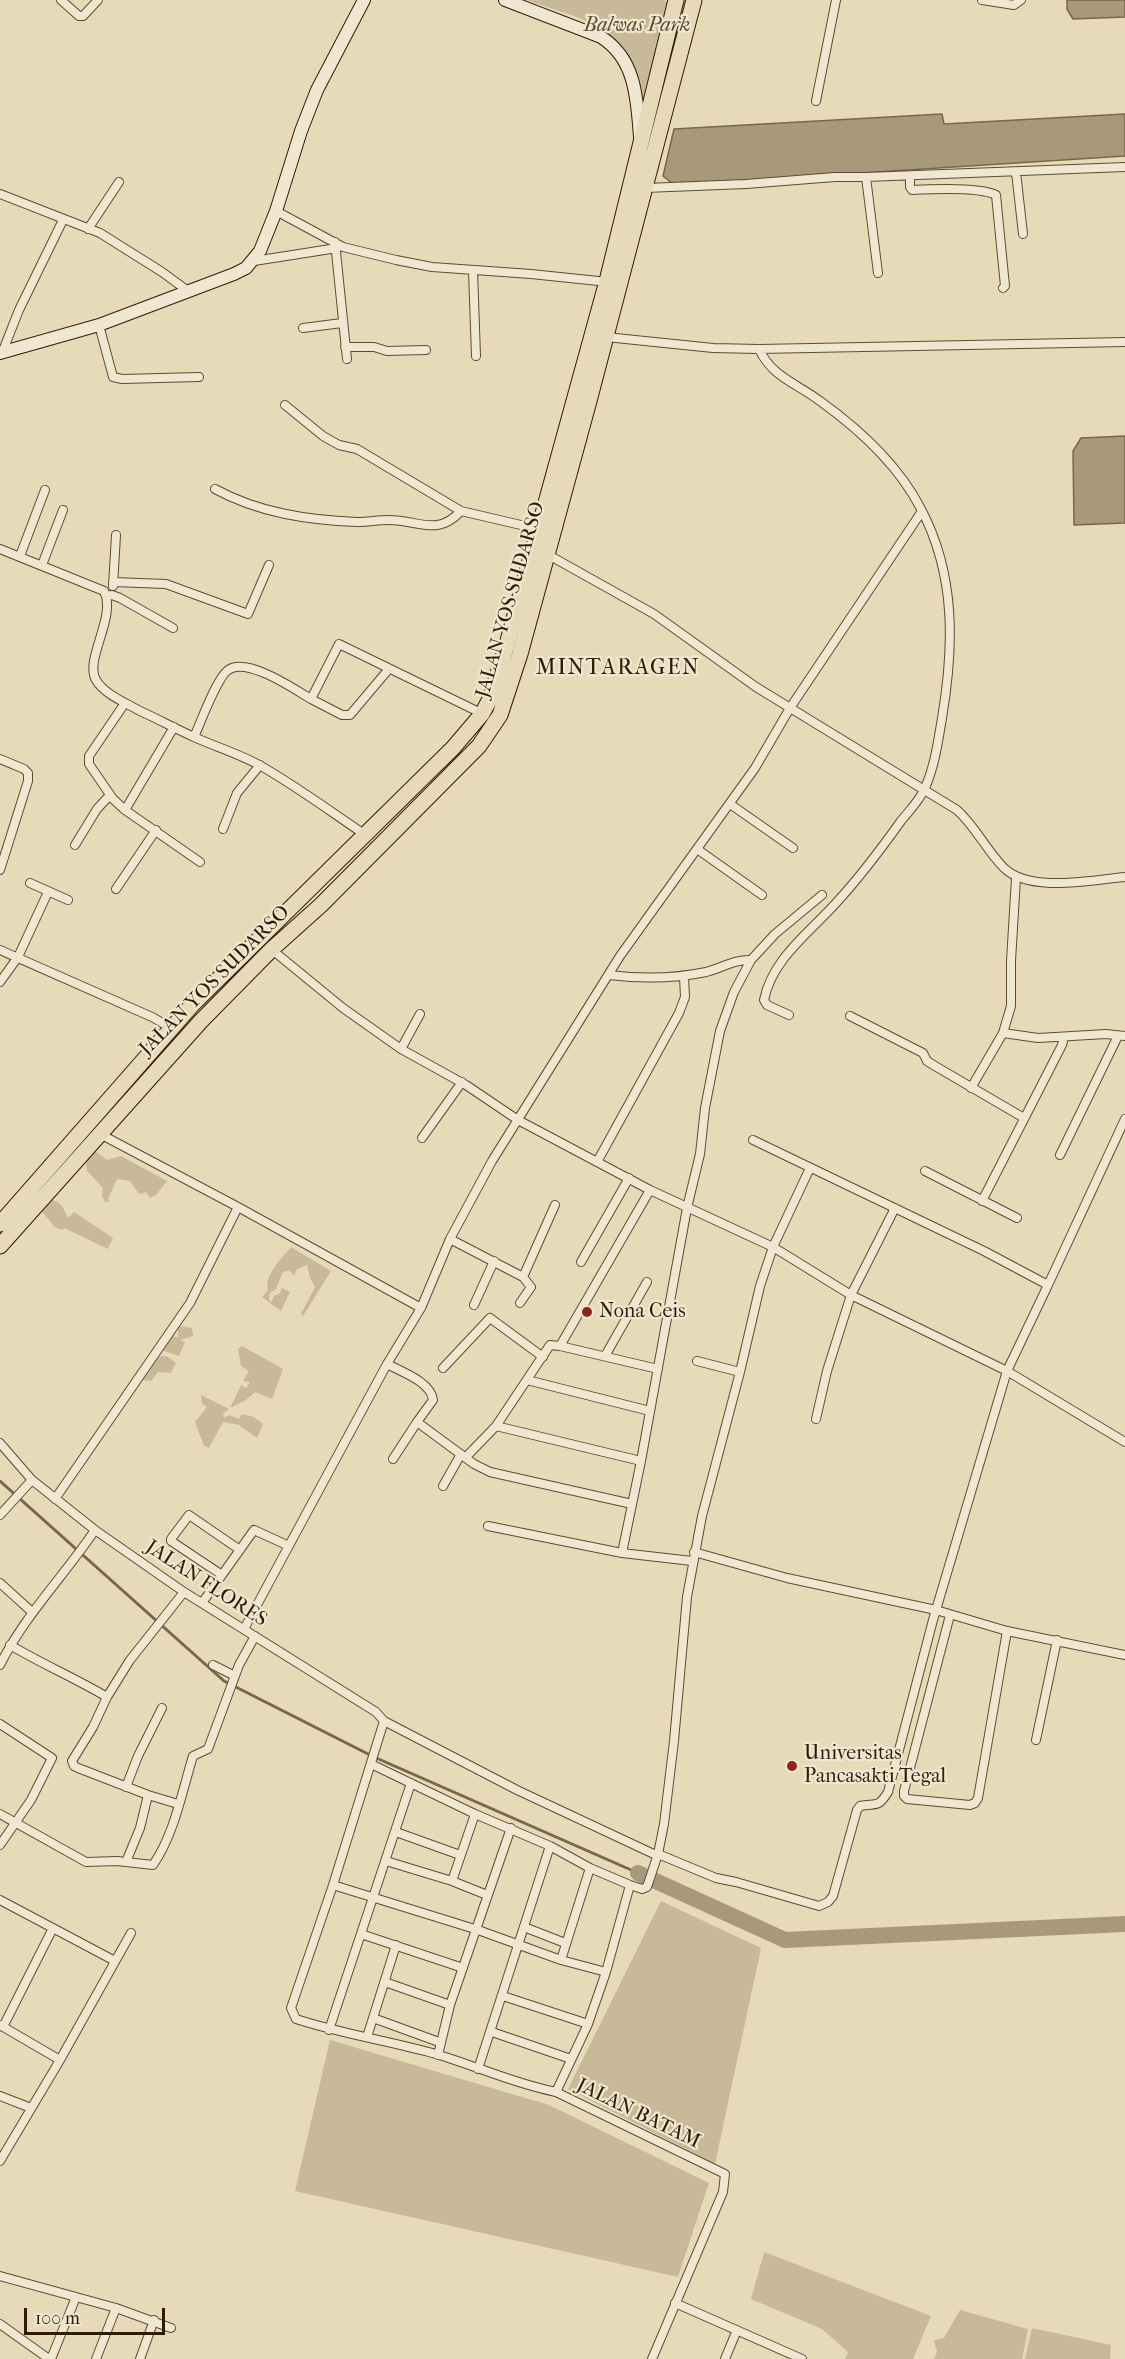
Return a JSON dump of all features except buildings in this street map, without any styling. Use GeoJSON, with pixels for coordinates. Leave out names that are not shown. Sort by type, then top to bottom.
{"type":"FeatureCollection","features":[{"type":"Feature","properties":{"kind":"highway","name":"JALAN YOS SUDARSO"},"geometry":{"type":"LineString","coordinates":[[0,1224],[192,1005],[453,748],[482,714],[490,699],[540,552],[606,337],[613,283],[640,147],[676,0]]}},
{"type":"Feature","properties":{"kind":"highway","name":"JALAN YOS SUDARSO"},"geometry":{"type":"LineString","coordinates":[[0,1246],[201,1021],[321,905],[479,746],[497,720],[517,665],[540,552],[538,529],[613,283],[645,189],[694,0]]}},
{"type":"Feature","properties":{"kind":"street"},"geometry":{"type":"LineString","coordinates":[[61,0],[79,16],[82,16],[98,0]]}},
{"type":"Feature","properties":{"kind":"street"},"geometry":{"type":"LineString","coordinates":[[254,261],[276,211],[301,131],[317,90],[364,0]]}},
{"type":"Feature","properties":{"kind":"street"},"geometry":{"type":"LineString","coordinates":[[506,0],[601,37],[613,46],[627,66],[635,86],[640,147]]}},
{"type":"Feature","properties":{"kind":"street"},"geometry":{"type":"LineString","coordinates":[[816,101],[836,0]]}},
{"type":"Feature","properties":{"kind":"street"},"geometry":{"type":"LineString","coordinates":[[982,0],[1014,5],[1021,0]]}},
{"type":"Feature","properties":{"kind":"street"},"geometry":{"type":"LineString","coordinates":[[645,189],[835,177],[1125,167]]}},
{"type":"Feature","properties":{"kind":"street"},"geometry":{"type":"LineString","coordinates":[[1016,172],[1023,234]]}},
{"type":"Feature","properties":{"kind":"street"},"geometry":{"type":"LineString","coordinates":[[910,176],[912,190],[989,192],[996,195],[1005,286],[1003,288]]}},
{"type":"Feature","properties":{"kind":"street"},"geometry":{"type":"LineString","coordinates":[[866,177],[878,273]]}},
{"type":"Feature","properties":{"kind":"street"},"geometry":{"type":"LineString","coordinates":[[88,229],[119,183]]}},
{"type":"Feature","properties":{"kind":"street"},"geometry":{"type":"LineString","coordinates":[[0,194],[88,229],[121,245],[188,291]]}},
{"type":"Feature","properties":{"kind":"street"},"geometry":{"type":"LineString","coordinates":[[276,211],[337,246],[432,267],[613,283]]}},
{"type":"Feature","properties":{"kind":"street"},"geometry":{"type":"LineString","coordinates":[[1,353],[19,310],[63,220]]}},
{"type":"Feature","properties":{"kind":"street"},"geometry":{"type":"LineString","coordinates":[[1,353],[99,325],[234,274],[254,261],[337,246]]}},
{"type":"Feature","properties":{"kind":"street"},"geometry":{"type":"LineString","coordinates":[[337,246],[342,323],[347,359]]}},
{"type":"Feature","properties":{"kind":"street"},"geometry":{"type":"LineString","coordinates":[[473,271],[476,356]]}},
{"type":"Feature","properties":{"kind":"street"},"geometry":{"type":"LineString","coordinates":[[303,328],[342,323]]}},
{"type":"Feature","properties":{"kind":"street"},"geometry":{"type":"LineString","coordinates":[[99,325],[113,377],[122,379],[198,377]]}},
{"type":"Feature","properties":{"kind":"street"},"geometry":{"type":"LineString","coordinates":[[606,337],[713,348],[759,349],[1125,342]]}},
{"type":"Feature","properties":{"kind":"street"},"geometry":{"type":"LineString","coordinates":[[345,347],[374,346],[387,351],[426,350]]}},
{"type":"Feature","properties":{"kind":"street"},"geometry":{"type":"LineString","coordinates":[[759,349],[769,367],[820,401],[871,444],[898,475],[922,511],[944,569],[951,638],[950,666],[938,743],[924,790],[875,857],[780,964],[768,983],[764,1000],[767,1005],[789,1015]]}},
{"type":"Feature","properties":{"kind":"street"},"geometry":{"type":"LineString","coordinates":[[285,405],[323,436],[339,445],[357,449],[461,511],[538,529]]}},
{"type":"Feature","properties":{"kind":"street"},"geometry":{"type":"LineString","coordinates":[[215,489],[237,501],[266,511],[308,518],[359,522],[397,520],[431,526],[452,521],[461,511]]}},
{"type":"Feature","properties":{"kind":"street"},"geometry":{"type":"LineString","coordinates":[[20,556],[45,490]]}},
{"type":"Feature","properties":{"kind":"street"},"geometry":{"type":"LineString","coordinates":[[42,565],[63,510]]}},
{"type":"Feature","properties":{"kind":"street"},"geometry":{"type":"LineString","coordinates":[[244,1629],[387,1364],[421,1308],[450,1239],[492,1161],[609,975],[755,768],[790,708],[922,511]]}},
{"type":"Feature","properties":{"kind":"street"},"geometry":{"type":"LineString","coordinates":[[116,535],[113,582],[93,673],[98,682],[125,703],[174,728],[260,765],[364,834]]}},
{"type":"Feature","properties":{"kind":"street"},"geometry":{"type":"LineString","coordinates":[[0,549],[100,588],[109,596],[120,598],[173,628]]}},
{"type":"Feature","properties":{"kind":"street"},"geometry":{"type":"LineString","coordinates":[[540,552],[674,627],[756,687],[964,816],[995,858],[1016,878],[1043,882],[1125,878]]}},
{"type":"Feature","properties":{"kind":"street"},"geometry":{"type":"LineString","coordinates":[[113,582],[166,584],[248,614],[269,565]]}},
{"type":"Feature","properties":{"kind":"street"},"geometry":{"type":"LineString","coordinates":[[311,699],[339,644],[388,670],[497,720]]}},
{"type":"Feature","properties":{"kind":"street"},"geometry":{"type":"LineString","coordinates":[[194,737],[216,689],[229,669],[243,667],[259,670],[342,715],[350,715],[388,670]]}},
{"type":"Feature","properties":{"kind":"street"},"geometry":{"type":"LineString","coordinates":[[125,703],[87,761],[110,795],[125,810],[200,862]]}},
{"type":"Feature","properties":{"kind":"street"},"geometry":{"type":"LineString","coordinates":[[125,810],[174,728]]}},
{"type":"Feature","properties":{"kind":"street"},"geometry":{"type":"LineString","coordinates":[[0,759],[24,769],[28,773],[28,781],[0,870]]}},
{"type":"Feature","properties":{"kind":"street"},"geometry":{"type":"LineString","coordinates":[[223,829],[237,793],[260,765]]}},
{"type":"Feature","properties":{"kind":"street"},"geometry":{"type":"LineString","coordinates":[[75,845],[97,809],[110,795]]}},
{"type":"Feature","properties":{"kind":"street"},"geometry":{"type":"LineString","coordinates":[[730,804],[793,848]]}},
{"type":"Feature","properties":{"kind":"street"},"geometry":{"type":"LineString","coordinates":[[116,889],[156,830]]}},
{"type":"Feature","properties":{"kind":"street"},"geometry":{"type":"LineString","coordinates":[[697,849],[762,895]]}},
{"type":"Feature","properties":{"kind":"street"},"geometry":{"type":"LineString","coordinates":[[970,1088],[1003,1033],[1012,1000],[1011,961],[1016,878]]}},
{"type":"Feature","properties":{"kind":"street"},"geometry":{"type":"LineString","coordinates":[[30,883],[69,900]]}},
{"type":"Feature","properties":{"kind":"street"},"geometry":{"type":"LineString","coordinates":[[0,982],[18,957],[48,892]]}},
{"type":"Feature","properties":{"kind":"street"},"geometry":{"type":"LineString","coordinates":[[622,1553],[687,1208],[700,1154],[705,1108],[720,1031],[734,992],[751,960],[775,934],[822,895]]}},
{"type":"Feature","properties":{"kind":"street"},"geometry":{"type":"LineString","coordinates":[[261,938],[272,950],[344,1008],[401,1049],[462,1082],[518,1120],[650,1190],[772,1247],[851,1295],[1007,1371],[1125,1442]]}},
{"type":"Feature","properties":{"kind":"street"},"geometry":{"type":"LineString","coordinates":[[0,950],[152,1017],[173,1029]]}},
{"type":"Feature","properties":{"kind":"street"},"geometry":{"type":"LineString","coordinates":[[609,975],[644,979],[684,976],[710,971],[740,960],[751,960]]}},
{"type":"Feature","properties":{"kind":"street"},"geometry":{"type":"LineString","coordinates":[[597,1162],[679,1013],[685,998],[684,976]]}},
{"type":"Feature","properties":{"kind":"street"},"geometry":{"type":"LineString","coordinates":[[401,1049],[420,1014]]}},
{"type":"Feature","properties":{"kind":"street"},"geometry":{"type":"LineString","coordinates":[[850,1016],[922,1053],[928,1062],[1024,1118]]}},
{"type":"Feature","properties":{"kind":"street"},"geometry":{"type":"LineString","coordinates":[[1003,1033],[1038,1038],[1106,1034],[1122,1036],[1060,1155]]}},
{"type":"Feature","properties":{"kind":"street"},"geometry":{"type":"LineString","coordinates":[[982,1201],[1064,1037]]}},
{"type":"Feature","properties":{"kind":"street"},"geometry":{"type":"LineString","coordinates":[[422,1138],[462,1082]]}},
{"type":"Feature","properties":{"kind":"street"},"geometry":{"type":"LineString","coordinates":[[936,1610],[1007,1371],[1125,1119]]}},
{"type":"Feature","properties":{"kind":"street"},"geometry":{"type":"LineString","coordinates":[[100,1134],[421,1308]]}},
{"type":"Feature","properties":{"kind":"street"},"geometry":{"type":"LineString","coordinates":[[753,1140],[1048,1285]]}},
{"type":"Feature","properties":{"kind":"street"},"geometry":{"type":"LineString","coordinates":[[372,1763],[476,1814],[550,1846],[590,1868],[642,1889],[648,1885],[658,1855],[669,1784],[693,1557],[760,1286],[772,1247],[810,1168]]}},
{"type":"Feature","properties":{"kind":"street"},"geometry":{"type":"LineString","coordinates":[[925,1172],[1017,1218]]}},
{"type":"Feature","properties":{"kind":"street"},"geometry":{"type":"LineString","coordinates":[[581,1262],[628,1178]]}},
{"type":"Feature","properties":{"kind":"street"},"geometry":{"type":"LineString","coordinates":[[560,1346],[650,1190]]}},
{"type":"Feature","properties":{"kind":"street"},"geometry":{"type":"LineString","coordinates":[[523,1277],[555,1205]]}},
{"type":"Feature","properties":{"kind":"street"},"geometry":{"type":"LineString","coordinates":[[56,1499],[190,1303],[238,1207]]}},
{"type":"Feature","properties":{"kind":"street"},"geometry":{"type":"LineString","coordinates":[[816,1419],[827,1371],[851,1295],[895,1208]]}},
{"type":"Feature","properties":{"kind":"street"},"geometry":{"type":"LineString","coordinates":[[450,1239],[523,1277],[531,1287],[520,1303]]}},
{"type":"Feature","properties":{"kind":"street"},"geometry":{"type":"LineString","coordinates":[[474,1305],[494,1261]]}},
{"type":"Feature","properties":{"kind":"street"},"geometry":{"type":"LineString","coordinates":[[605,1356],[647,1282]]}},
{"type":"Feature","properties":{"kind":"street"},"geometry":{"type":"LineString","coordinates":[[443,1368],[490,1318],[543,1357]]}},
{"type":"Feature","properties":{"kind":"street"},"geometry":{"type":"LineString","coordinates":[[443,1486],[463,1455],[496,1426],[550,1345],[658,1369]]}},
{"type":"Feature","properties":{"kind":"street"},"geometry":{"type":"LineString","coordinates":[[697,1361],[740,1372]]}},
{"type":"Feature","properties":{"kind":"street"},"geometry":{"type":"LineString","coordinates":[[387,1364],[422,1383],[432,1392],[434,1400],[393,1459]]}},
{"type":"Feature","properties":{"kind":"street"},"geometry":{"type":"LineString","coordinates":[[527,1380],[650,1411]]}},
{"type":"Feature","properties":{"kind":"street"},"geometry":{"type":"LineString","coordinates":[[417,1422],[490,1472],[632,1504]]}},
{"type":"Feature","properties":{"kind":"street"},"geometry":{"type":"LineString","coordinates":[[496,1426],[641,1461]]}},
{"type":"Feature","properties":{"kind":"street","name":"JALAN FLORES"},"geometry":{"type":"LineString","coordinates":[[1,1447],[32,1479],[95,1530],[184,1592],[368,1706],[384,1721],[517,1790],[658,1855],[716,1878],[819,1906],[828,1902],[833,1896],[857,1810],[860,1806],[881,1803],[888,1792],[936,1610]]}},
{"type":"Feature","properties":{"kind":"street"},"geometry":{"type":"LineString","coordinates":[[0,1515],[32,1479]]}},
{"type":"Feature","properties":{"kind":"street"},"geometry":{"type":"LineString","coordinates":[[222,1575],[171,1539],[189,1515],[240,1550]]}},
{"type":"Feature","properties":{"kind":"street"},"geometry":{"type":"LineString","coordinates":[[488,1526],[622,1553],[693,1557],[936,1610],[1007,1631],[1125,1655]]}},
{"type":"Feature","properties":{"kind":"street"},"geometry":{"type":"LineString","coordinates":[[0,1665],[32,1612],[95,1530]]}},
{"type":"Feature","properties":{"kind":"street"},"geometry":{"type":"LineString","coordinates":[[202,1603],[254,1530],[289,1546]]}},
{"type":"Feature","properties":{"kind":"street"},"geometry":{"type":"LineString","coordinates":[[0,1583],[32,1612]]}},
{"type":"Feature","properties":{"kind":"street"},"geometry":{"type":"LineString","coordinates":[[178,1804],[126,1787],[72,1764],[107,1697],[140,1644],[184,1592]]}},
{"type":"Feature","properties":{"kind":"street"},"geometry":{"type":"LineString","coordinates":[[950,1615],[904,1791],[907,1799],[970,1804],[975,1803],[978,1798],[1007,1631]]}},
{"type":"Feature","properties":{"kind":"street"},"geometry":{"type":"LineString","coordinates":[[0,1814],[86,1862],[126,1862],[151,1866],[154,1864],[178,1804],[193,1756],[208,1749],[235,1677],[255,1636]]}},
{"type":"Feature","properties":{"kind":"street"},"geometry":{"type":"LineString","coordinates":[[1036,1740],[1057,1640]]}},
{"type":"Feature","properties":{"kind":"street"},"geometry":{"type":"LineString","coordinates":[[10,1645],[81,1681],[107,1697]]}},
{"type":"Feature","properties":{"kind":"street"},"geometry":{"type":"LineString","coordinates":[[213,1665],[235,1677]]}},
{"type":"Feature","properties":{"kind":"street"},"geometry":{"type":"LineString","coordinates":[[126,1787],[138,1756],[162,1708]]}},
{"type":"Feature","properties":{"kind":"street"},"geometry":{"type":"LineString","coordinates":[[384,1721],[333,1885],[291,2008],[296,2019],[329,2030],[438,2055],[556,2092]]}},
{"type":"Feature","properties":{"kind":"street"},"geometry":{"type":"LineString","coordinates":[[0,1724],[52,1758],[35,1791],[0,1845]]}},
{"type":"Feature","properties":{"kind":"street"},"geometry":{"type":"LineString","coordinates":[[329,2030],[411,1783]]}},
{"type":"Feature","properties":{"kind":"street"},"geometry":{"type":"LineString","coordinates":[[126,1862],[140,1828],[148,1795]]}},
{"type":"Feature","properties":{"kind":"street"},"geometry":{"type":"LineString","coordinates":[[452,1881],[476,1814]]}},
{"type":"Feature","properties":{"kind":"street"},"geometry":{"type":"LineString","coordinates":[[438,2055],[450,2005],[478,1930],[487,1895],[511,1828]]}},
{"type":"Feature","properties":{"kind":"street"},"geometry":{"type":"LineString","coordinates":[[396,1832],[460,1855]]}},
{"type":"Feature","properties":{"kind":"street"},"geometry":{"type":"LineString","coordinates":[[478,2069],[492,2032],[550,1846]]}},
{"type":"Feature","properties":{"kind":"street"},"geometry":{"type":"LineString","coordinates":[[386,1860],[487,1895]]}},
{"type":"Feature","properties":{"kind":"street"},"geometry":{"type":"LineString","coordinates":[[561,1960],[590,1868]]}},
{"type":"Feature","properties":{"kind":"street"},"geometry":{"type":"LineString","coordinates":[[333,1885],[478,1930],[561,1960],[606,1972]]}},
{"type":"Feature","properties":{"kind":"street","name":"JALAN BATAM"},"geometry":{"type":"LineString","coordinates":[[630,1885],[606,1972],[588,2024],[556,2092],[725,2174],[723,2192],[652,2359]]}},
{"type":"Feature","properties":{"kind":"street"},"geometry":{"type":"LineString","coordinates":[[0,1900],[115,1961]]}},
{"type":"Feature","properties":{"kind":"street"},"geometry":{"type":"LineString","coordinates":[[524,1927],[565,1943]]}},
{"type":"Feature","properties":{"kind":"street"},"geometry":{"type":"LineString","coordinates":[[53,1928],[2,2026],[60,2060]]}},
{"type":"Feature","properties":{"kind":"street"},"geometry":{"type":"LineString","coordinates":[[0,2161],[131,1933]]}},
{"type":"Feature","properties":{"kind":"street"},"geometry":{"type":"LineString","coordinates":[[361,1934],[463,1968]]}},
{"type":"Feature","properties":{"kind":"street"},"geometry":{"type":"LineString","coordinates":[[367,2037],[396,1945]]}},
{"type":"Feature","properties":{"kind":"street"},"geometry":{"type":"LineString","coordinates":[[385,1982],[450,2005]]}},
{"type":"Feature","properties":{"kind":"street"},"geometry":{"type":"LineString","coordinates":[[503,1996],[588,2024]]}},
{"type":"Feature","properties":{"kind":"street"},"geometry":{"type":"LineString","coordinates":[[373,2018],[440,2042]]}},
{"type":"Feature","properties":{"kind":"street"},"geometry":{"type":"LineString","coordinates":[[492,2032],[571,2059]]}},
{"type":"Feature","properties":{"kind":"street"},"geometry":{"type":"LineString","coordinates":[[0,2096],[31,2108]]}},
{"type":"Feature","properties":{"kind":"street"},"geometry":{"type":"LineString","coordinates":[[0,2276],[116,2308],[171,2328]]}},
{"type":"Feature","properties":{"kind":"street"},"geometry":{"type":"LineString","coordinates":[[0,2324],[50,2359],[76,2297]]}},
{"type":"Feature","properties":{"kind":"street"},"geometry":{"type":"LineString","coordinates":[[675,2303],[802,2359]]}},
{"type":"Feature","properties":{"kind":"street"},"geometry":{"type":"LineString","coordinates":[[96,2359],[116,2308]]}},
{"type":"Feature","properties":{"kind":"street"},"geometry":{"type":"LineString","coordinates":[[140,2359],[154,2320]]}},
{"type":"Feature","properties":{"kind":"street"},"geometry":{"type":"LineString","coordinates":[[725,2359],[737,2330]]}},
{"type":"Feature","properties":{"kind":"green space","name":"Balwas Park"},"geometry":{"type":"Polygon","coordinates":[[[527,0],[663,0],[670,2],[642,102],[636,76],[617,42],[589,22],[527,0]]]}},
{"type":"Feature","properties":{"kind":"green space"},"geometry":{"type":"Polygon","coordinates":[[[93,1149],[107,1160],[121,1156],[167,1181],[156,1195],[150,1198],[146,1192],[139,1194],[130,1181],[117,1179],[108,1199],[110,1201],[105,1202],[102,1196],[103,1188],[87,1171],[85,1155],[93,1149]]]}},
{"type":"Feature","properties":{"kind":"green space"},"geometry":{"type":"Polygon","coordinates":[[[43,1197],[60,1204],[68,1218],[74,1212],[113,1238],[108,1249],[64,1228],[62,1230],[55,1227],[36,1205],[43,1197]]]}},
{"type":"Feature","properties":{"kind":"green space"},"geometry":{"type":"Polygon","coordinates":[[[291,1247],[331,1271],[303,1316],[301,1314],[315,1287],[307,1265],[297,1269],[294,1276],[289,1270],[283,1272],[276,1289],[270,1293],[271,1303],[282,1288],[290,1292],[281,1311],[262,1297],[268,1290],[267,1284],[271,1273],[291,1247]]]}},
{"type":"Feature","properties":{"kind":"green space"},"geometry":{"type":"Polygon","coordinates":[[[178,1326],[192,1328],[193,1336],[180,1340],[185,1342],[179,1356],[161,1350],[171,1336],[178,1337],[178,1326]]]}},
{"type":"Feature","properties":{"kind":"green space"},"geometry":{"type":"Polygon","coordinates":[[[242,1346],[283,1369],[272,1399],[255,1392],[246,1400],[230,1408],[241,1385],[246,1388],[250,1382],[243,1381],[249,1371],[241,1366],[238,1349],[242,1346]]]}},
{"type":"Feature","properties":{"kind":"green space"},"geometry":{"type":"Polygon","coordinates":[[[162,1356],[176,1363],[171,1373],[158,1372],[151,1381],[143,1380],[158,1358],[162,1356]]]}},
{"type":"Feature","properties":{"kind":"green space"},"geometry":{"type":"Polygon","coordinates":[[[201,1395],[229,1409],[223,1414],[224,1418],[229,1415],[239,1419],[242,1414],[254,1417],[263,1424],[257,1438],[239,1425],[223,1422],[209,1448],[204,1446],[195,1422],[207,1407],[202,1404],[201,1395]]]}},
{"type":"Feature","properties":{"kind":"green space"},"geometry":{"type":"Polygon","coordinates":[[[661,1901],[761,1948],[715,2164],[568,2089],[661,1901]]]}},
{"type":"Feature","properties":{"kind":"green space"},"geometry":{"type":"Polygon","coordinates":[[[330,2040],[549,2105],[709,2183],[678,2277],[295,2191],[330,2040]]]}},
{"type":"Feature","properties":{"kind":"green space"},"geometry":{"type":"Polygon","coordinates":[[[764,2252],[931,2316],[913,2359],[845,2359],[848,2352],[822,2329],[751,2299],[764,2252]]]}},
{"type":"Feature","properties":{"kind":"green space"},"geometry":{"type":"Polygon","coordinates":[[[960,2310],[1028,2329],[1022,2359],[934,2359],[937,2352],[934,2340],[944,2338],[960,2310]]]}},
{"type":"Feature","properties":{"kind":"green space"},"geometry":{"type":"Polygon","coordinates":[[[1032,2328],[1111,2345],[1110,2359],[1025,2359],[1032,2328]]]}},
{"type":"Feature","properties":{"kind":"shaded area"},"geometry":{"type":"Polygon","coordinates":[[[1067,0],[1125,0],[1125,17],[1073,19],[1067,9],[1067,0]]]}},
{"type":"Feature","properties":{"kind":"shaded area"},"geometry":{"type":"Polygon","coordinates":[[[942,114],[944,124],[1125,114],[1125,156],[674,185],[663,176],[674,129],[942,114]]]}},
{"type":"Feature","properties":{"kind":"shaded area"},"geometry":{"type":"Polygon","coordinates":[[[1125,436],[1125,523],[1074,525],[1073,451],[1081,438],[1125,436]]]}},
{"type":"Feature","properties":{"kind":"waterway"},"geometry":{"type":"LineString","coordinates":[[0,1481],[224,1681],[374,1757],[638,1873]]}},
{"type":"Feature","properties":{"kind":"waterway"},"geometry":{"type":"LineString","coordinates":[[638,1873],[785,1940],[1125,1924]]}},
{"type":"Feature","properties":{"kind":"place","name":"Nona Ceis"},"geometry":{"type":"Point","coordinates":[587,1312]}},
{"type":"Feature","properties":{"kind":"place","name":"Universitas Pancasakti Tegal"},"geometry":{"type":"Point","coordinates":[792,1766]}},
{"type":"Feature","properties":{"kind":"district","name":"MINTARAGEN"},"geometry":{"type":"Point","coordinates":[618,669]}}]}
